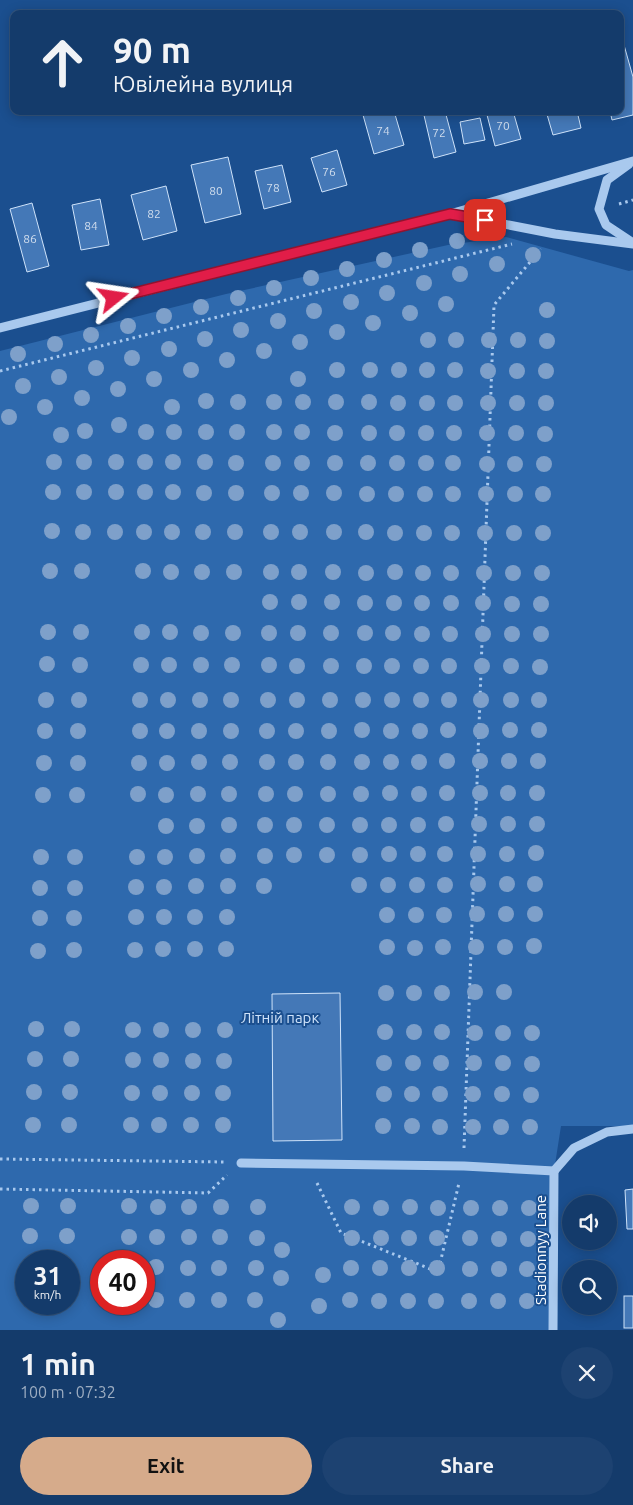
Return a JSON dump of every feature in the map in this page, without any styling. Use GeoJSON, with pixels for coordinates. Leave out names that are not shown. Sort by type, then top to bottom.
{"type":"FeatureCollection","features":[{"type":"Feature","properties":{"kind":"street"},"geometry":{"type":"LineString","coordinates":[[0,328],[450,214],[633,161]]}},
{"type":"Feature","properties":{"kind":"street"},"geometry":{"type":"LineString","coordinates":[[633,161],[607,180],[599,209],[606,225],[633,244]]}},
{"type":"Feature","properties":{"kind":"street"},"geometry":{"type":"LineString","coordinates":[[450,214],[555,234],[633,244]]}},
{"type":"Feature","properties":{"kind":"street"},"geometry":{"type":"LineString","coordinates":[[240,1163],[464,1166],[554,1170],[574,1148],[607,1132],[633,1129]]}},
{"type":"Feature","properties":{"kind":"street","name":"Stadionnyy Lane"},"geometry":{"type":"LineString","coordinates":[[553,1330],[554,1170]]}},
{"type":"Feature","properties":{"kind":"path"},"geometry":{"type":"LineString","coordinates":[[308,1164],[341,1233],[438,1272],[464,1166],[494,305],[555,234]]}},
{"type":"Feature","properties":{"kind":"path"},"geometry":{"type":"LineString","coordinates":[[0,371],[517,243]]}},
{"type":"Feature","properties":{"kind":"path"},"geometry":{"type":"LineString","coordinates":[[0,1159],[240,1163]]}},
{"type":"Feature","properties":{"kind":"path"},"geometry":{"type":"LineString","coordinates":[[0,1189],[208,1193],[240,1163]]}},
{"type":"Feature","properties":{"kind":"green space","name":"Літній парк"},"geometry":{"type":"Polygon","coordinates":[[[506,237],[629,271],[633,270],[633,1126],[561,1126],[554,1171],[551,1330],[0,1330],[0,351],[226,294],[448,245],[506,237]]]}},
{"type":"Feature","properties":{"kind":"building"},"geometry":{"type":"Polygon","coordinates":[[[624,45],[633,77],[633,115],[612,120],[611,115],[624,115],[624,45]]]}},
{"type":"Feature","properties":{"kind":"building"},"geometry":{"type":"Polygon","coordinates":[[[363,115],[395,115],[404,145],[374,154],[363,115]]]}},
{"type":"Feature","properties":{"kind":"building"},"geometry":{"type":"Polygon","coordinates":[[[424,115],[446,115],[456,152],[434,158],[424,115]]]}},
{"type":"Feature","properties":{"kind":"building"},"geometry":{"type":"Polygon","coordinates":[[[487,115],[514,115],[521,139],[495,146],[487,115]]]}},
{"type":"Feature","properties":{"kind":"building"},"geometry":{"type":"Polygon","coordinates":[[[547,115],[578,115],[581,128],[553,135],[547,115]]]}},
{"type":"Feature","properties":{"kind":"building"},"geometry":{"type":"Polygon","coordinates":[[[480,118],[485,140],[464,144],[460,122],[480,118]]]}},
{"type":"Feature","properties":{"kind":"building"},"geometry":{"type":"Polygon","coordinates":[[[337,150],[347,185],[322,192],[311,158],[337,150]]]}},
{"type":"Feature","properties":{"kind":"building"},"geometry":{"type":"Polygon","coordinates":[[[228,157],[241,214],[205,223],[191,165],[228,157]]]}},
{"type":"Feature","properties":{"kind":"building"},"geometry":{"type":"Polygon","coordinates":[[[282,165],[291,202],[264,209],[255,171],[282,165]]]}},
{"type":"Feature","properties":{"kind":"building"},"geometry":{"type":"Polygon","coordinates":[[[166,186],[177,231],[143,240],[131,195],[166,186]]]}},
{"type":"Feature","properties":{"kind":"building"},"geometry":{"type":"Polygon","coordinates":[[[100,199],[109,245],[81,250],[72,205],[100,199]]]}},
{"type":"Feature","properties":{"kind":"building"},"geometry":{"type":"Polygon","coordinates":[[[32,203],[49,266],[27,272],[10,209],[32,203]]]}},
{"type":"Feature","properties":{"kind":"building"},"geometry":{"type":"Polygon","coordinates":[[[340,993],[342,1140],[273,1141],[272,994],[340,993]]]}},
{"type":"Feature","properties":{"kind":"building"},"geometry":{"type":"Polygon","coordinates":[[[633,1189],[633,1229],[627,1229],[625,1190],[633,1189]]]}},
{"type":"Feature","properties":{"kind":"building"},"geometry":{"type":"Polygon","coordinates":[[[624,1296],[633,1296],[633,1328],[624,1328],[624,1296]]]}},
{"type":"Feature","properties":{"kind":"route"},"geometry":{"type":"LineString","coordinates":[[114,298],[450,214],[485,220]]}}]}
